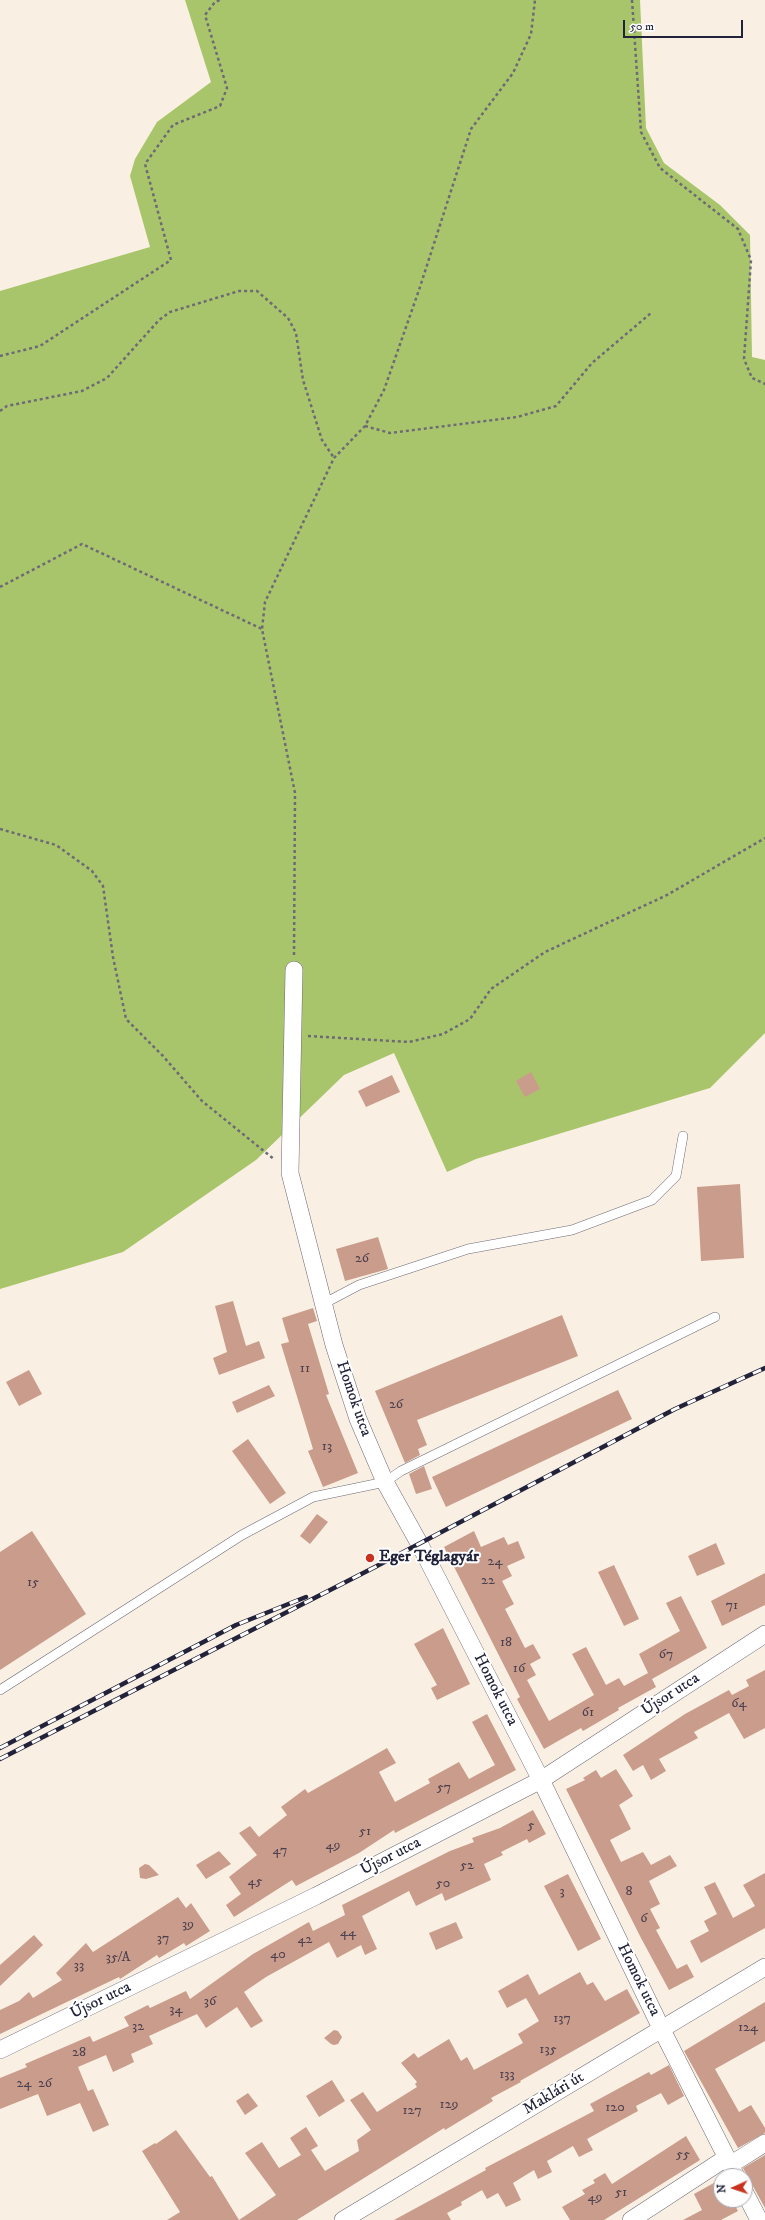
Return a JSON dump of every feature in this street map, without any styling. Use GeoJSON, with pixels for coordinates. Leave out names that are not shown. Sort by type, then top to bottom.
{"type":"FeatureCollection","features":[{"type":"Feature","properties":{"kind":"street","name":"Homok utca"},"geometry":{"type":"LineString","coordinates":[[294,970],[291,1181],[323,1304],[358,1419],[385,1482],[419,1543],[541,1780],[662,2030],[731,2166]]}},
{"type":"Feature","properties":{"kind":"street","name":"Újsor utca"},"geometry":{"type":"LineString","coordinates":[[0,2050],[309,1900],[541,1780],[765,1634]]}},
{"type":"Feature","properties":{"kind":"street","name":"Maklári út"},"geometry":{"type":"LineString","coordinates":[[343,2220],[765,1967]]}},
{"type":"Feature","properties":{"kind":"street"},"geometry":{"type":"LineString","coordinates":[[630,2220],[731,2166],[765,2143]]}},
{"type":"Feature","properties":{"kind":"street"},"geometry":{"type":"LineString","coordinates":[[753,2208],[759,2220]]}},
{"type":"Feature","properties":{"kind":"lane"},"geometry":{"type":"LineString","coordinates":[[323,1304],[359,1286],[468,1249],[572,1230],[652,1200],[676,1176],[683,1136]]}},
{"type":"Feature","properties":{"kind":"lane"},"geometry":{"type":"LineString","coordinates":[[0,1690],[242,1535],[314,1497],[385,1482],[401,1471],[715,1317]]}},
{"type":"Feature","properties":{"kind":"path"},"geometry":{"type":"LineString","coordinates":[[0,356],[40,346],[170,260],[145,164],[172,125],[220,106],[227,88],[205,15],[215,2],[220,0]]}},
{"type":"Feature","properties":{"kind":"path"},"geometry":{"type":"LineString","coordinates":[[294,970],[295,793],[262,628],[265,602],[334,458],[365,426],[384,390],[419,290],[471,129],[513,73],[531,34],[535,0]]}},
{"type":"Feature","properties":{"kind":"path"},"geometry":{"type":"LineString","coordinates":[[632,0],[641,132],[660,168],[738,229],[751,260],[744,359],[752,378],[765,384]]}},
{"type":"Feature","properties":{"kind":"path"},"geometry":{"type":"LineString","coordinates":[[0,411],[7,406],[82,391],[107,378],[160,320],[170,312],[239,291],[258,291],[288,318],[296,333],[303,380],[322,440],[334,458]]}},
{"type":"Feature","properties":{"kind":"path"},"geometry":{"type":"LineString","coordinates":[[365,426],[390,433],[517,417],[556,406],[592,363],[651,313]]}},
{"type":"Feature","properties":{"kind":"path"},"geometry":{"type":"LineString","coordinates":[[0,587],[82,544],[262,628]]}},
{"type":"Feature","properties":{"kind":"path"},"geometry":{"type":"LineString","coordinates":[[0,829],[56,845],[92,870],[103,886],[113,957],[126,1019],[163,1056],[202,1101],[291,1181]]}},
{"type":"Feature","properties":{"kind":"path"},"geometry":{"type":"LineString","coordinates":[[292,1035],[409,1042],[443,1034],[470,1019],[492,989],[544,952],[667,895],[765,838]]}},
{"type":"Feature","properties":{"kind":"green space"},"geometry":{"type":"Polygon","coordinates":[[[185,0],[640,0],[646,128],[664,163],[720,205],[750,235],[752,357],[765,360],[765,1033],[710,1088],[476,1159],[447,1172],[394,1053],[344,1075],[256,1160],[123,1252],[0,1289],[0,291],[150,247],[130,176],[135,159],[157,122],[211,82],[185,0]]]}},
{"type":"Feature","properties":{"kind":"building"},"geometry":{"type":"Polygon","coordinates":[[[531,1072],[540,1089],[525,1097],[516,1081],[531,1072]]]}},
{"type":"Feature","properties":{"kind":"building"},"geometry":{"type":"Polygon","coordinates":[[[392,1075],[400,1092],[366,1107],[358,1091],[392,1075]]]}},
{"type":"Feature","properties":{"kind":"building"},"geometry":{"type":"Polygon","coordinates":[[[740,1184],[744,1258],[701,1261],[697,1187],[740,1184]]]}},
{"type":"Feature","properties":{"kind":"building"},"geometry":{"type":"Polygon","coordinates":[[[378,1237],[388,1269],[345,1281],[336,1249],[378,1237]]]}},
{"type":"Feature","properties":{"kind":"building"},"geometry":{"type":"Polygon","coordinates":[[[233,1301],[246,1346],[259,1341],[265,1358],[219,1375],[213,1358],[227,1352],[215,1306],[233,1301]]]}},
{"type":"Feature","properties":{"kind":"building"},"geometry":{"type":"Polygon","coordinates":[[[313,1308],[317,1321],[308,1324],[329,1394],[326,1395],[358,1473],[323,1487],[308,1451],[313,1449],[281,1344],[289,1342],[282,1318],[313,1308]]]}},
{"type":"Feature","properties":{"kind":"building"},"geometry":{"type":"Polygon","coordinates":[[[562,1315],[578,1356],[417,1420],[427,1445],[418,1449],[420,1455],[405,1463],[375,1391],[562,1315]]]}},
{"type":"Feature","properties":{"kind":"building"},"geometry":{"type":"Polygon","coordinates":[[[29,1370],[42,1394],[19,1406],[6,1382],[29,1370]]]}},
{"type":"Feature","properties":{"kind":"building"},"geometry":{"type":"Polygon","coordinates":[[[269,1385],[275,1396],[237,1413],[232,1402],[269,1385]]]}},
{"type":"Feature","properties":{"kind":"building"},"geometry":{"type":"Polygon","coordinates":[[[618,1390],[632,1419],[446,1507],[432,1477],[618,1390]]]}},
{"type":"Feature","properties":{"kind":"building"},"geometry":{"type":"Polygon","coordinates":[[[248,1439],[286,1493],[270,1504],[232,1451],[248,1439]]]}},
{"type":"Feature","properties":{"kind":"building"},"geometry":{"type":"Polygon","coordinates":[[[424,1466],[432,1489],[416,1494],[409,1474],[424,1466]]]}},
{"type":"Feature","properties":{"kind":"building"},"geometry":{"type":"Polygon","coordinates":[[[317,1514],[328,1522],[310,1544],[300,1536],[317,1514]]]}},
{"type":"Feature","properties":{"kind":"building"},"geometry":{"type":"Polygon","coordinates":[[[32,1531],[86,1614],[0,1670],[0,1552],[32,1531]]]}},
{"type":"Feature","properties":{"kind":"building"},"geometry":{"type":"Polygon","coordinates":[[[474,1531],[481,1547],[504,1537],[508,1545],[518,1541],[525,1558],[507,1566],[512,1576],[502,1581],[514,1604],[505,1609],[525,1648],[533,1644],[541,1658],[530,1664],[536,1675],[527,1680],[549,1721],[594,1695],[572,1654],[586,1647],[606,1685],[619,1678],[624,1686],[648,1673],[639,1654],[680,1631],[666,1603],[681,1596],[707,1648],[652,1679],[656,1687],[618,1708],[619,1710],[583,1731],[581,1728],[544,1749],[517,1699],[520,1697],[444,1547],[474,1531]]]}},
{"type":"Feature","properties":{"kind":"building"},"geometry":{"type":"Polygon","coordinates":[[[716,1543],[725,1564],[697,1576],[688,1556],[716,1543]]]}},
{"type":"Feature","properties":{"kind":"building"},"geometry":{"type":"Polygon","coordinates":[[[614,1565],[639,1619],[624,1626],[598,1572],[614,1565]]]}},
{"type":"Feature","properties":{"kind":"building"},"geometry":{"type":"Polygon","coordinates":[[[765,1573],[765,1605],[722,1626],[711,1601],[765,1573]]]}},
{"type":"Feature","properties":{"kind":"building"},"geometry":{"type":"Polygon","coordinates":[[[443,1628],[470,1684],[437,1700],[431,1688],[437,1685],[414,1644],[443,1628]]]}},
{"type":"Feature","properties":{"kind":"building"},"geometry":{"type":"Polygon","coordinates":[[[765,1670],[765,1728],[744,1739],[729,1713],[694,1732],[698,1738],[659,1759],[666,1771],[651,1780],[643,1765],[633,1771],[623,1755],[685,1714],[729,1690],[732,1695],[749,1686],[746,1680],[765,1670]]]}},
{"type":"Feature","properties":{"kind":"building"},"geometry":{"type":"Polygon","coordinates":[[[487,1714],[516,1770],[395,1833],[394,1830],[359,1853],[296,1886],[292,1880],[234,1917],[226,1905],[241,1894],[229,1877],[257,1855],[239,1833],[250,1826],[259,1837],[287,1815],[281,1807],[305,1789],[308,1793],[387,1748],[396,1763],[379,1772],[395,1802],[430,1783],[428,1779],[459,1762],[469,1779],[495,1765],[472,1722],[487,1714]]]}},
{"type":"Feature","properties":{"kind":"building"},"geometry":{"type":"Polygon","coordinates":[[[616,1769],[633,1796],[619,1805],[631,1829],[610,1840],[621,1862],[643,1852],[651,1865],[670,1855],[677,1866],[649,1881],[660,1904],[650,1909],[660,1928],[656,1930],[677,1969],[687,1964],[694,1977],[669,1990],[641,1938],[566,1789],[585,1780],[583,1778],[596,1770],[601,1778],[616,1769]]]}},
{"type":"Feature","properties":{"kind":"building"},"geometry":{"type":"Polygon","coordinates":[[[533,1810],[546,1834],[529,1843],[527,1839],[501,1852],[503,1855],[484,1864],[491,1880],[445,1901],[442,1893],[416,1906],[409,1891],[362,1916],[377,1949],[365,1955],[361,1945],[337,1958],[329,1942],[266,1977],[244,1992],[263,2021],[251,2028],[237,2007],[206,2028],[197,2014],[149,2036],[153,2044],[131,2054],[134,2062],[113,2072],[106,2055],[78,2067],[88,2091],[93,2089],[109,2125],[93,2132],[80,2103],[47,2116],[38,2094],[0,2109],[0,2078],[27,2067],[25,2064],[90,2036],[93,2042],[129,2026],[124,2017],[148,2005],[150,2008],[186,1991],[190,1999],[253,1954],[309,1922],[313,1931],[345,1915],[342,1905],[450,1851],[474,1842],[472,1838],[500,1828],[533,1810]]]}},
{"type":"Feature","properties":{"kind":"building"},"geometry":{"type":"Polygon","coordinates":[[[219,1851],[231,1864],[206,1879],[196,1865],[219,1851]]]}},
{"type":"Feature","properties":{"kind":"building"},"geometry":{"type":"Polygon","coordinates":[[[145,1864],[149,1865],[159,1875],[146,1879],[140,1878],[139,1868],[145,1864]]]}},
{"type":"Feature","properties":{"kind":"building"},"geometry":{"type":"Polygon","coordinates":[[[765,1873],[765,1928],[701,1963],[690,1941],[709,1931],[704,1921],[717,1914],[704,1887],[715,1882],[733,1918],[755,1906],[743,1885],[765,1873]]]}},
{"type":"Feature","properties":{"kind":"building"},"geometry":{"type":"Polygon","coordinates":[[[568,1874],[601,1939],[578,1951],[544,1886],[568,1874]]]}},
{"type":"Feature","properties":{"kind":"building"},"geometry":{"type":"Polygon","coordinates":[[[178,1897],[186,1908],[191,1903],[210,1931],[186,1946],[184,1943],[159,1958],[157,1955],[120,1979],[119,1977],[0,2034],[0,2010],[19,2001],[29,1992],[33,1998],[62,1980],[56,1973],[86,1943],[93,1952],[178,1897]]]}},
{"type":"Feature","properties":{"kind":"building"},"geometry":{"type":"Polygon","coordinates":[[[456,1922],[463,1938],[436,1950],[429,1933],[456,1922]]]}},
{"type":"Feature","properties":{"kind":"building"},"geometry":{"type":"Polygon","coordinates":[[[34,1935],[43,1945],[0,1986],[0,1965],[34,1935]]]}},
{"type":"Feature","properties":{"kind":"building"},"geometry":{"type":"Polygon","coordinates":[[[580,1972],[587,1985],[593,1982],[605,2001],[627,1989],[640,2013],[491,2098],[493,2101],[445,2130],[444,2128],[297,2220],[239,2220],[276,2195],[245,2153],[262,2142],[279,2168],[301,2155],[290,2138],[306,2127],[318,2146],[311,2150],[325,2171],[359,2151],[357,2140],[371,2130],[350,2100],[363,2092],[377,2112],[417,2087],[415,2084],[417,2082],[401,2063],[414,2053],[418,2058],[449,2039],[461,2061],[467,2057],[474,2070],[523,2043],[518,2034],[539,2021],[526,1998],[507,2008],[498,1991],[528,1974],[539,1995],[580,1972]]]}},
{"type":"Feature","properties":{"kind":"building"},"geometry":{"type":"Polygon","coordinates":[[[765,2002],[765,2041],[715,2069],[739,2112],[751,2105],[765,2128],[765,2133],[738,2148],[684,2051],[765,2002]]]}},
{"type":"Feature","properties":{"kind":"building"},"geometry":{"type":"Polygon","coordinates":[[[334,2030],[338,2031],[342,2037],[338,2044],[334,2045],[324,2038],[334,2030]]]}},
{"type":"Feature","properties":{"kind":"building"},"geometry":{"type":"Polygon","coordinates":[[[669,2065],[684,2096],[668,2105],[661,2093],[636,2106],[638,2111],[587,2139],[593,2150],[579,2157],[573,2146],[547,2161],[552,2172],[538,2179],[534,2170],[513,2183],[521,2200],[506,2207],[498,2193],[487,2199],[482,2190],[461,2202],[462,2205],[447,2213],[451,2220],[394,2220],[486,2170],[485,2168],[594,2111],[590,2104],[649,2072],[651,2075],[669,2065]]]}},
{"type":"Feature","properties":{"kind":"building"},"geometry":{"type":"Polygon","coordinates":[[[332,2080],[345,2101],[319,2117],[306,2096],[332,2080]]]}},
{"type":"Feature","properties":{"kind":"building"},"geometry":{"type":"Polygon","coordinates":[[[248,2093],[258,2106],[245,2115],[236,2101],[248,2093]]]}},
{"type":"Feature","properties":{"kind":"building"},"geometry":{"type":"Polygon","coordinates":[[[176,2130],[210,2177],[212,2176],[239,2220],[167,2220],[180,2212],[142,2151],[155,2143],[156,2144],[176,2130]]]}},
{"type":"Feature","properties":{"kind":"building"},"geometry":{"type":"Polygon","coordinates":[[[686,2136],[700,2160],[604,2220],[570,2220],[562,2207],[585,2194],[582,2190],[595,2183],[593,2180],[605,2173],[612,2184],[686,2136]]]}},
{"type":"Feature","properties":{"kind":"building"},"geometry":{"type":"Polygon","coordinates":[[[765,2155],[765,2208],[753,2186],[753,2168],[743,2168],[765,2155]]]}},
{"type":"Feature","properties":{"kind":"building"},"geometry":{"type":"Polygon","coordinates":[[[713,2183],[713,2208],[736,2208],[738,2211],[721,2220],[683,2220],[702,2210],[694,2194],[713,2183]]]}},
{"type":"Feature","properties":{"kind":"railway"},"geometry":{"type":"LineString","coordinates":[[0,1759],[375,1567],[675,1409],[765,1368]]}},
{"type":"Feature","properties":{"kind":"railway"},"geometry":{"type":"LineString","coordinates":[[0,1748],[236,1625],[306,1597]]}},
{"type":"Feature","properties":{"kind":"place","name":"Eger Téglagyár"},"geometry":{"type":"Point","coordinates":[370,1558]}}]}
